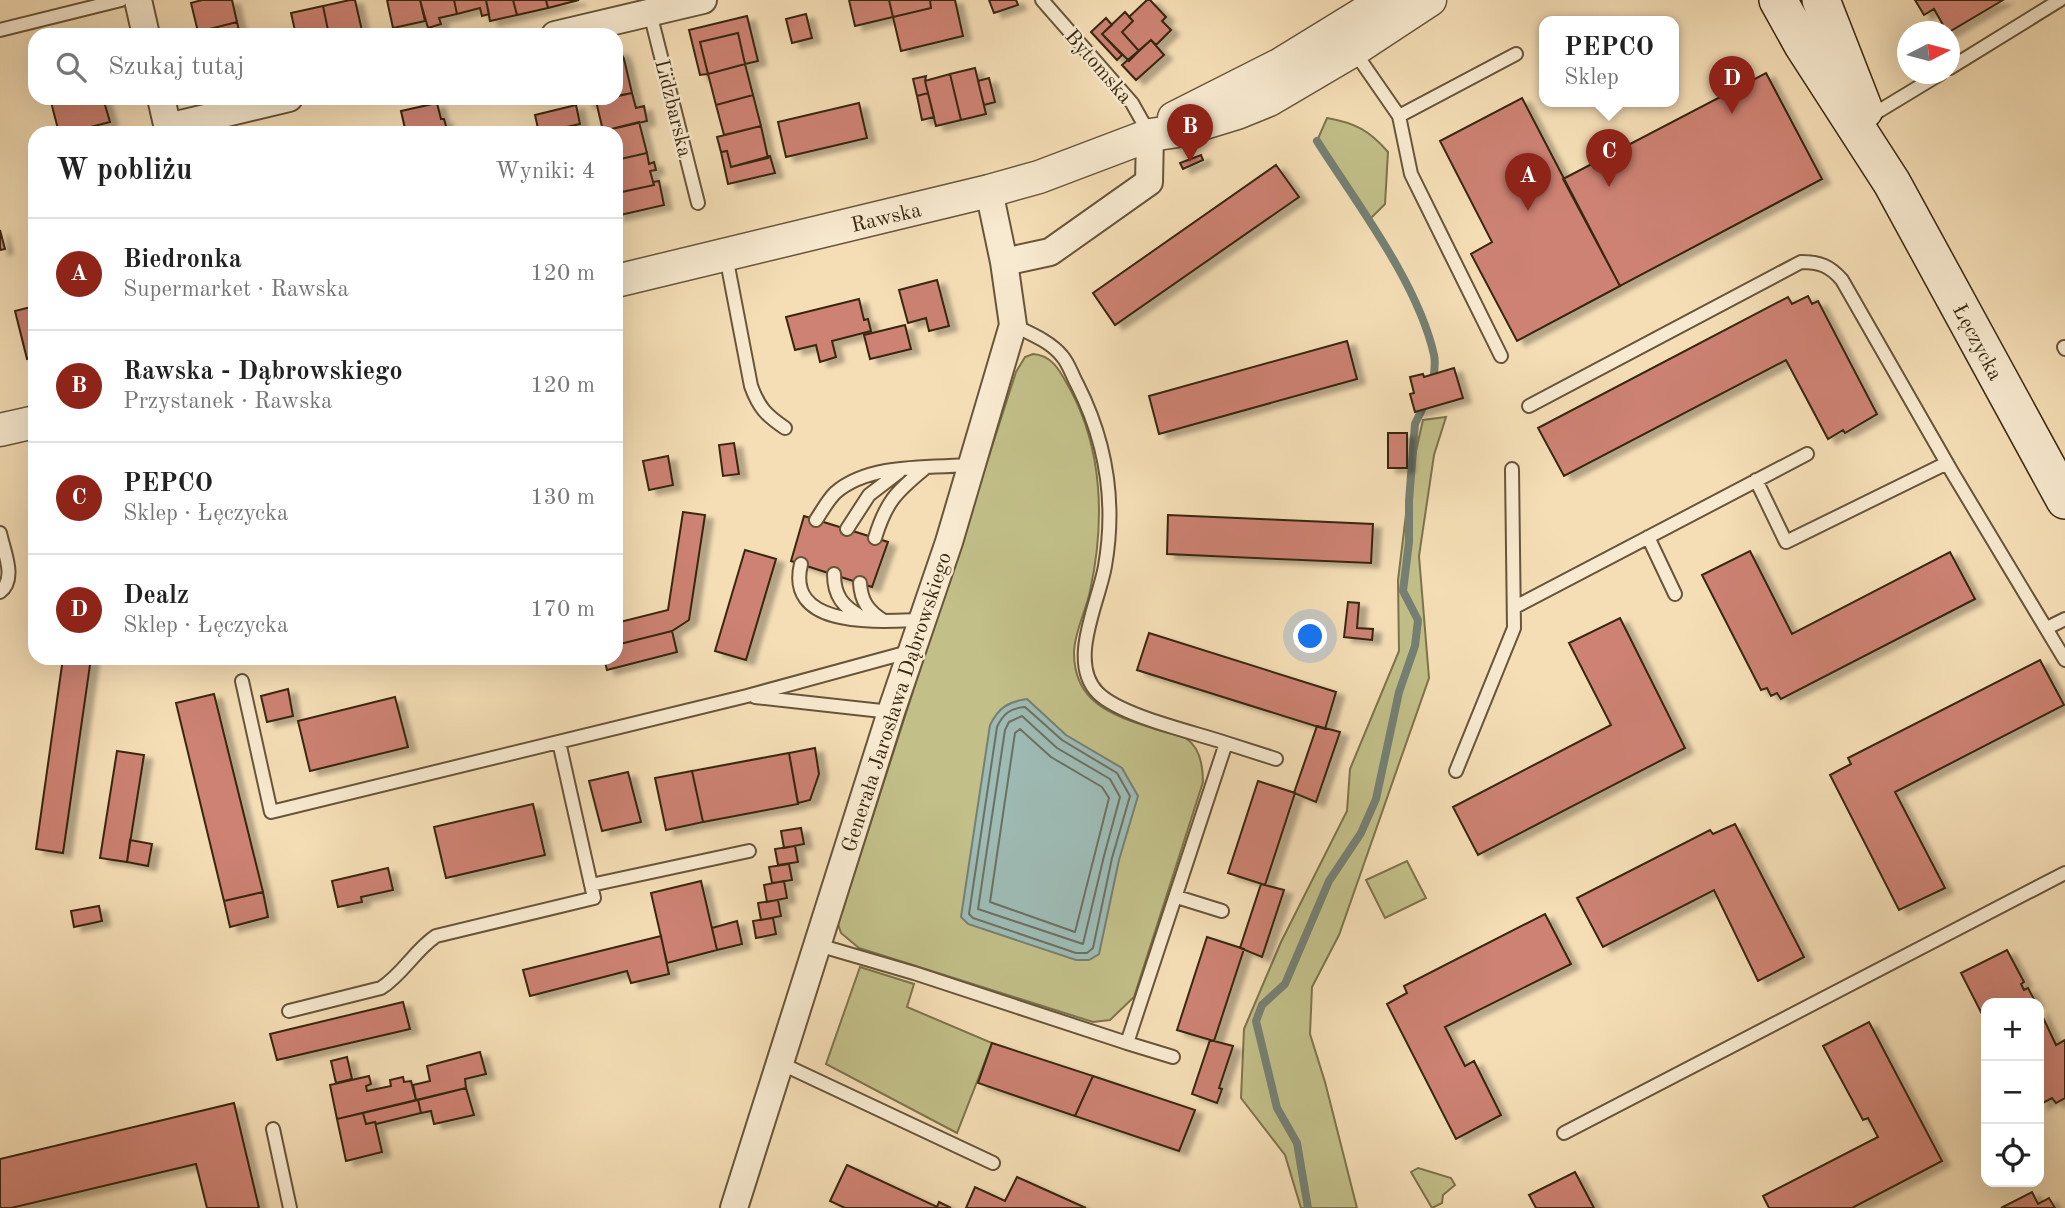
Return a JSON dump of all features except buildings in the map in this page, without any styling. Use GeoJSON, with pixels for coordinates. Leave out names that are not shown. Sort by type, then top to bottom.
{"type":"FeatureCollection","features":[{"type":"Feature","properties":{"kind":"main road","name":"Łęczycka"},"geometry":{"type":"LineString","coordinates":[[1778,0],[1802,45],[1892,183],[2065,500]]}},
{"type":"Feature","properties":{"kind":"main road","name":"Łęczycka"},"geometry":{"type":"LineString","coordinates":[[1821,0],[1892,183]]}},
{"type":"Feature","properties":{"kind":"street"},"geometry":{"type":"LineString","coordinates":[[138,0],[144,28]]}},
{"type":"Feature","properties":{"kind":"street"},"geometry":{"type":"LineString","coordinates":[[585,28],[703,0]]}},
{"type":"Feature","properties":{"kind":"street","name":"Rawska"},"geometry":{"type":"LineString","coordinates":[[1150,135],[1174,118],[1290,59],[1385,0]]}},
{"type":"Feature","properties":{"kind":"street","name":"Rawska"},"geometry":{"type":"LineString","coordinates":[[623,279],[989,191],[1079,163],[1150,135],[1178,131],[1237,113],[1289,89],[1430,0]]}},
{"type":"Feature","properties":{"kind":"street"},"geometry":{"type":"LineString","coordinates":[[163,105],[167,126]]}},
{"type":"Feature","properties":{"kind":"street"},"geometry":{"type":"LineString","coordinates":[[183,126],[263,105]]}},
{"type":"Feature","properties":{"kind":"street"},"geometry":{"type":"LineString","coordinates":[[1004,261],[1050,252],[1149,182],[1150,135]]}},
{"type":"Feature","properties":{"kind":"street","name":"Generała Jarosława Dąbrowskiego"},"geometry":{"type":"LineString","coordinates":[[734,1208],[891,712],[949,542],[1013,325],[1004,261],[989,191]]}},
{"type":"Feature","properties":{"kind":"street"},"geometry":{"type":"LineString","coordinates":[[0,430],[28,424]]}},
{"type":"Feature","properties":{"kind":"lane"},"geometry":{"type":"LineString","coordinates":[[0,30],[121,0]]}},
{"type":"Feature","properties":{"kind":"lane","name":"Bytomska"},"geometry":{"type":"LineString","coordinates":[[1042,0],[1132,103],[1150,135]]}},
{"type":"Feature","properties":{"kind":"lane"},"geometry":{"type":"LineString","coordinates":[[1960,62],[2060,0]]}},
{"type":"Feature","properties":{"kind":"lane","name":"Lidzbarska"},"geometry":{"type":"LineString","coordinates":[[650,13],[698,203]]}},
{"type":"Feature","properties":{"kind":"lane"},"geometry":{"type":"LineString","coordinates":[[1354,50],[1399,116],[1410,174],[1501,355]]}},
{"type":"Feature","properties":{"kind":"lane"},"geometry":{"type":"LineString","coordinates":[[1399,116],[1516,54]]}},
{"type":"Feature","properties":{"kind":"lane"},"geometry":{"type":"LineString","coordinates":[[1867,118],[1923,84]]}},
{"type":"Feature","properties":{"kind":"lane"},"geometry":{"type":"LineString","coordinates":[[726,256],[751,386],[757,404],[785,428]]}},
{"type":"Feature","properties":{"kind":"lane"},"geometry":{"type":"LineString","coordinates":[[1529,406],[1801,262],[1816,262],[1832,268],[1842,280],[2065,660]]}},
{"type":"Feature","properties":{"kind":"lane"},"geometry":{"type":"LineString","coordinates":[[1013,325],[1045,342],[1062,356],[1084,399],[1104,450],[1110,502],[1105,565],[1085,648],[1085,672],[1097,692],[1119,708],[1276,759]]}},
{"type":"Feature","properties":{"kind":"lane"},"geometry":{"type":"LineString","coordinates":[[1515,607],[1807,454]]}},
{"type":"Feature","properties":{"kind":"lane"},"geometry":{"type":"LineString","coordinates":[[1756,480],[1786,542],[1947,463]]}},
{"type":"Feature","properties":{"kind":"lane"},"geometry":{"type":"LineString","coordinates":[[816,520],[835,494],[859,479],[902,470],[971,465]]}},
{"type":"Feature","properties":{"kind":"lane"},"geometry":{"type":"LineString","coordinates":[[875,538],[889,503],[901,487],[924,468]]}},
{"type":"Feature","properties":{"kind":"lane"},"geometry":{"type":"LineString","coordinates":[[1456,771],[1514,628],[1512,468]]}},
{"type":"Feature","properties":{"kind":"lane"},"geometry":{"type":"LineString","coordinates":[[847,529],[869,495],[902,470]]}},
{"type":"Feature","properties":{"kind":"lane"},"geometry":{"type":"LineString","coordinates":[[0,533],[10,576],[8,585],[0,593]]}},
{"type":"Feature","properties":{"kind":"lane"},"geometry":{"type":"LineString","coordinates":[[1648,537],[1675,594]]}},
{"type":"Feature","properties":{"kind":"lane"},"geometry":{"type":"LineString","coordinates":[[801,564],[799,587],[803,598],[811,606],[833,615],[868,620],[922,620]]}},
{"type":"Feature","properties":{"kind":"lane"},"geometry":{"type":"LineString","coordinates":[[834,574],[836,595],[844,605],[868,620]]}},
{"type":"Feature","properties":{"kind":"lane"},"geometry":{"type":"LineString","coordinates":[[860,583],[860,594],[865,605],[872,614],[884,621]]}},
{"type":"Feature","properties":{"kind":"lane"},"geometry":{"type":"LineString","coordinates":[[2047,628],[2065,619]]}},
{"type":"Feature","properties":{"kind":"lane"},"geometry":{"type":"LineString","coordinates":[[242,681],[271,812],[747,696],[912,651]]}},
{"type":"Feature","properties":{"kind":"lane"},"geometry":{"type":"LineString","coordinates":[[747,696],[891,712]]}},
{"type":"Feature","properties":{"kind":"lane"},"geometry":{"type":"LineString","coordinates":[[289,1011],[381,988],[392,981],[422,945],[436,936],[594,898],[559,742]]}},
{"type":"Feature","properties":{"kind":"lane"},"geometry":{"type":"LineString","coordinates":[[1127,1043],[1226,743]]}},
{"type":"Feature","properties":{"kind":"lane"},"geometry":{"type":"LineString","coordinates":[[591,885],[749,851]]}},
{"type":"Feature","properties":{"kind":"lane"},"geometry":{"type":"LineString","coordinates":[[1564,1133],[2065,873]]}},
{"type":"Feature","properties":{"kind":"lane"},"geometry":{"type":"LineString","coordinates":[[1177,897],[1222,911]]}},
{"type":"Feature","properties":{"kind":"lane"},"geometry":{"type":"LineString","coordinates":[[818,945],[914,973],[1173,1057]]}},
{"type":"Feature","properties":{"kind":"lane"},"geometry":{"type":"LineString","coordinates":[[780,1063],[993,1163]]}},
{"type":"Feature","properties":{"kind":"lane"},"geometry":{"type":"LineString","coordinates":[[273,1129],[290,1208]]}},
{"type":"Feature","properties":{"kind":"shaded area"},"geometry":{"type":"Polygon","coordinates":[[[1327,118],[1361,129],[1388,152],[1385,204],[1369,220],[1317,141],[1327,118]]]}},
{"type":"Feature","properties":{"kind":"shaded area"},"geometry":{"type":"Polygon","coordinates":[[[1033,354],[1051,361],[1070,389],[1081,412],[1095,462],[1098,539],[1090,591],[1074,653],[1076,671],[1082,686],[1090,698],[1115,714],[1187,739],[1198,753],[1202,770],[1203,782],[1134,997],[1110,1020],[1093,1022],[859,948],[841,933],[838,924],[1016,372],[1025,357],[1033,354]]]}},
{"type":"Feature","properties":{"kind":"shaded area"},"geometry":{"type":"Polygon","coordinates":[[[1446,417],[1434,455],[1419,556],[1429,678],[1339,935],[1312,987],[1310,1034],[1357,1208],[1301,1208],[1285,1155],[1241,1098],[1244,1029],[1281,942],[1347,811],[1350,769],[1399,651],[1398,580],[1411,473],[1423,420],[1446,417]]]}},
{"type":"Feature","properties":{"kind":"shaded area"},"geometry":{"type":"Polygon","coordinates":[[[1407,861],[1426,898],[1385,918],[1366,880],[1407,861]]]}},
{"type":"Feature","properties":{"kind":"shaded area"},"geometry":{"type":"Polygon","coordinates":[[[860,967],[914,984],[907,1007],[992,1043],[957,1133],[826,1064],[860,967]]]}},
{"type":"Feature","properties":{"kind":"shaded area"},"geometry":{"type":"Polygon","coordinates":[[[1418,1168],[1451,1178],[1455,1185],[1443,1195],[1442,1203],[1432,1208],[1411,1172],[1418,1168]]]}},
{"type":"Feature","properties":{"kind":"water"},"geometry":{"type":"Polygon","coordinates":[[[1027,699],[1066,735],[1122,768],[1138,796],[1119,860],[1099,954],[1089,960],[1076,960],[968,924],[961,917],[990,725],[1005,706],[1027,699]]]}},
{"type":"Feature","properties":{"kind":"waterway"},"geometry":{"type":"LineString","coordinates":[[1317,141],[1385,245],[1415,300],[1434,355],[1433,382]]}},
{"type":"Feature","properties":{"kind":"waterway"},"geometry":{"type":"LineString","coordinates":[[1308,1208],[1297,1143],[1277,1108],[1256,1021],[1262,1005],[1285,984],[1329,881],[1361,833],[1376,799],[1399,692],[1415,646],[1418,620],[1403,591],[1409,542],[1415,424],[1426,401]]}},
{"type":"Feature","properties":{"kind":"place","name":"Dealz"},"geometry":{"type":"Point","coordinates":[1732,114]}},
{"type":"Feature","properties":{"kind":"place","name":"Rawska - Dąbrowskiego"},"geometry":{"type":"Point","coordinates":[1190,162]}},
{"type":"Feature","properties":{"kind":"place","name":"PEPCO"},"geometry":{"type":"Point","coordinates":[1609,187]}},
{"type":"Feature","properties":{"kind":"place","name":"Biedronka"},"geometry":{"type":"Point","coordinates":[1528,211]}}]}
